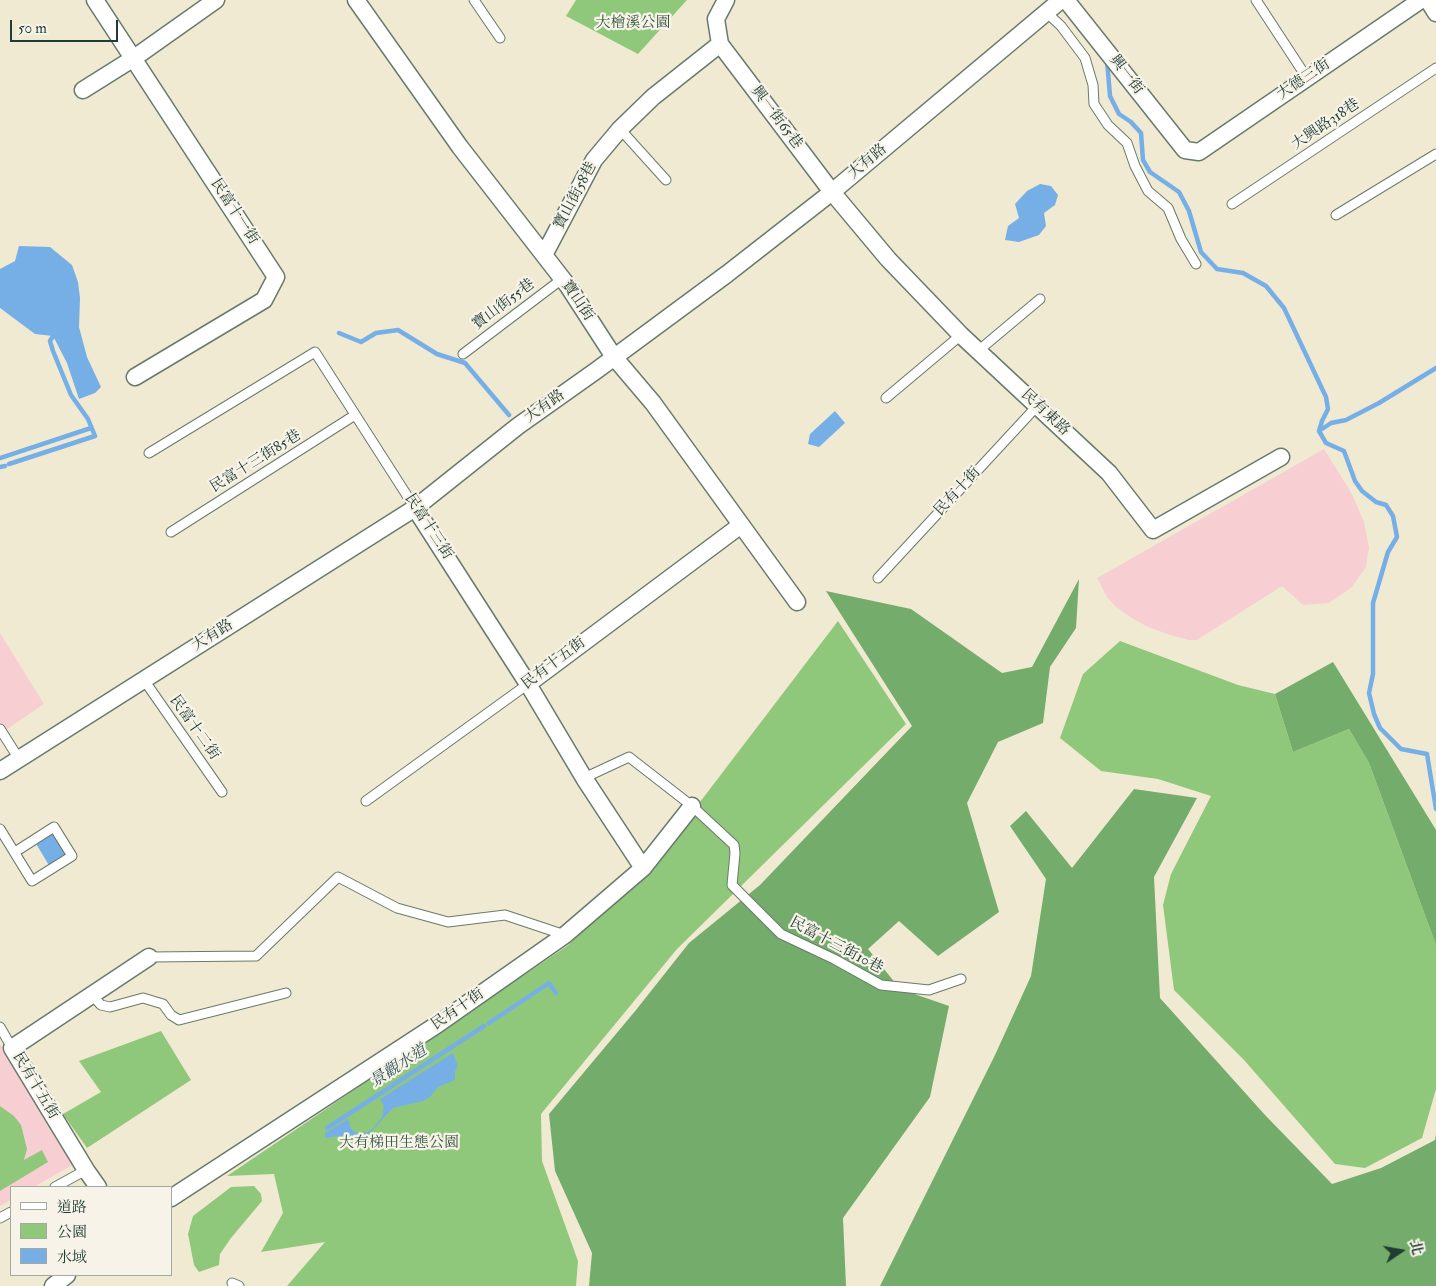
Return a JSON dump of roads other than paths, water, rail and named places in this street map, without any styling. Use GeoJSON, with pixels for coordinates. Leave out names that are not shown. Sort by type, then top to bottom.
{"type":"FeatureCollection","features":[{"type":"Feature","properties":{"kind":"street","name":"民富十一街"},"geometry":{"type":"LineString","coordinates":[[95,0],[276,277],[264,300],[136,377]]}},
{"type":"Feature","properties":{"kind":"street"},"geometry":{"type":"LineString","coordinates":[[83,90],[134,58],[216,0]]}},
{"type":"Feature","properties":{"kind":"street","name":"寶山街"},"geometry":{"type":"LineString","coordinates":[[356,0],[460,147],[562,279],[614,357],[653,403],[798,602]]}},
{"type":"Feature","properties":{"kind":"street","name":"興一街65巷"},"geometry":{"type":"LineString","coordinates":[[726,0],[716,19],[720,44],[832,192]]}},
{"type":"Feature","properties":{"kind":"street","name":"大有路"},"geometry":{"type":"LineString","coordinates":[[0,771],[415,508],[518,426],[727,274],[832,192],[1061,0]]}},
{"type":"Feature","properties":{"kind":"street","name":"興一街"},"geometry":{"type":"LineString","coordinates":[[1066,0],[1185,150]]}},
{"type":"Feature","properties":{"kind":"street","name":"大德三街"},"geometry":{"type":"LineString","coordinates":[[1185,150],[1199,152],[1421,0]]}},
{"type":"Feature","properties":{"kind":"street"},"geometry":{"type":"LineString","coordinates":[[1428,0],[1436,13]]}},
{"type":"Feature","properties":{"kind":"street","name":"寶山街58巷"},"geometry":{"type":"LineString","coordinates":[[544,255],[594,160],[620,129],[653,97],[720,44]]}},
{"type":"Feature","properties":{"kind":"street","name":"民有東路"},"geometry":{"type":"LineString","coordinates":[[832,192],[888,259],[961,335],[1110,473],[1153,530],[1281,457]]}},
{"type":"Feature","properties":{"kind":"street","name":"民富十三街"},"geometry":{"type":"LineString","coordinates":[[415,508],[528,684],[584,778],[643,868]]}},
{"type":"Feature","properties":{"kind":"street","name":"民有十五街"},"geometry":{"type":"LineString","coordinates":[[528,684],[741,525]]}},
{"type":"Feature","properties":{"kind":"street","name":"民有十街"},"geometry":{"type":"LineString","coordinates":[[172,1197],[438,1024],[565,935],[643,868],[692,806]]}},
{"type":"Feature","properties":{"kind":"street","name":"民有十五街"},"geometry":{"type":"LineString","coordinates":[[97,1186],[12,1048],[149,957]]}},
{"type":"Feature","properties":{"kind":"street"},"geometry":{"type":"LineString","coordinates":[[53,1286],[66,1276]]}},
{"type":"Feature","properties":{"kind":"lane"},"geometry":{"type":"LineString","coordinates":[[474,0],[500,38]]}},
{"type":"Feature","properties":{"kind":"lane"},"geometry":{"type":"LineString","coordinates":[[1256,0],[1307,78]]}},
{"type":"Feature","properties":{"kind":"lane"},"geometry":{"type":"LineString","coordinates":[[1046,12],[1061,26],[1085,58],[1093,85],[1094,104],[1108,125],[1127,143],[1134,166],[1148,191],[1168,208],[1181,239],[1196,264]]}},
{"type":"Feature","properties":{"kind":"lane","name":"大興路318巷"},"geometry":{"type":"LineString","coordinates":[[1232,204],[1436,68]]}},
{"type":"Feature","properties":{"kind":"lane"},"geometry":{"type":"LineString","coordinates":[[620,129],[666,180]]}},
{"type":"Feature","properties":{"kind":"lane"},"geometry":{"type":"LineString","coordinates":[[1336,215],[1436,154]]}},
{"type":"Feature","properties":{"kind":"lane","name":"寶山街55巷"},"geometry":{"type":"LineString","coordinates":[[463,354],[562,279]]}},
{"type":"Feature","properties":{"kind":"lane"},"geometry":{"type":"LineString","coordinates":[[978,350],[1040,300]]}},
{"type":"Feature","properties":{"kind":"lane"},"geometry":{"type":"LineString","coordinates":[[886,398],[961,335]]}},
{"type":"Feature","properties":{"kind":"lane","name":"民富十三街"},"geometry":{"type":"LineString","coordinates":[[149,453],[315,352],[415,508]]}},
{"type":"Feature","properties":{"kind":"lane","name":"民有十街"},"geometry":{"type":"LineString","coordinates":[[878,578],[1038,405]]}},
{"type":"Feature","properties":{"kind":"lane","name":"民富十三街85巷"},"geometry":{"type":"LineString","coordinates":[[171,532],[355,415]]}},
{"type":"Feature","properties":{"kind":"lane","name":"民富十二街"},"geometry":{"type":"LineString","coordinates":[[144,680],[222,792]]}},
{"type":"Feature","properties":{"kind":"lane","name":"民有十五街"},"geometry":{"type":"LineString","coordinates":[[366,801],[528,684]]}},
{"type":"Feature","properties":{"kind":"lane"},"geometry":{"type":"LineString","coordinates":[[0,729],[19,759]]}},
{"type":"Feature","properties":{"kind":"lane","name":"民富十三街10巷"},"geometry":{"type":"LineString","coordinates":[[584,778],[629,757],[692,806],[734,844],[732,885],[781,934],[834,959],[881,985],[929,990],[961,979]]}},
{"type":"Feature","properties":{"kind":"lane"},"geometry":{"type":"LineString","coordinates":[[0,829],[32,881],[72,856],[54,827],[15,852]]}},
{"type":"Feature","properties":{"kind":"lane"},"geometry":{"type":"LineString","coordinates":[[149,957],[256,956],[338,877],[397,908],[448,922],[505,915],[565,935]]}},
{"type":"Feature","properties":{"kind":"lane"},"geometry":{"type":"LineString","coordinates":[[92,995],[101,1005],[110,1007],[143,998],[163,1004],[171,1015],[179,1020],[286,993]]}},
{"type":"Feature","properties":{"kind":"lane"},"geometry":{"type":"LineString","coordinates":[[0,1027],[12,1048]]}},
{"type":"Feature","properties":{"kind":"lane"},"geometry":{"type":"LineString","coordinates":[[57,1186],[86,1170]]}},
{"type":"Feature","properties":{"kind":"water"},"geometry":{"type":"Polygon","coordinates":[[[1040,184],[1051,186],[1058,195],[1055,205],[1044,213],[1046,226],[1039,235],[1019,242],[1005,240],[1008,226],[1019,218],[1015,204],[1027,191],[1040,184]]]}},
{"type":"Feature","properties":{"kind":"water"},"geometry":{"type":"Polygon","coordinates":[[[19,246],[50,247],[72,265],[78,282],[80,298],[79,327],[87,357],[101,387],[95,393],[79,399],[67,363],[53,336],[35,334],[0,308],[0,269],[15,261],[19,246]]]}},
{"type":"Feature","properties":{"kind":"water"},"geometry":{"type":"Polygon","coordinates":[[[835,411],[845,423],[819,447],[808,444],[810,434],[835,411]]]}},
{"type":"Feature","properties":{"kind":"water"},"geometry":{"type":"Polygon","coordinates":[[[53,830],[69,855],[50,867],[35,842],[53,830]]]}},
{"type":"Feature","properties":{"kind":"water"},"geometry":{"type":"Polygon","coordinates":[[[453,1053],[458,1066],[455,1071],[455,1080],[438,1087],[430,1097],[423,1101],[393,1108],[364,1139],[347,1135],[325,1138],[325,1133],[348,1119],[351,1129],[355,1132],[360,1134],[368,1132],[382,1117],[384,1106],[380,1099],[453,1053]]]}},
{"type":"Feature","properties":{"kind":"waterway"},"geometry":{"type":"LineString","coordinates":[[1107,60],[1110,96],[1119,114],[1131,122],[1141,133],[1143,160],[1150,172],[1179,192],[1189,211],[1201,252],[1217,269],[1243,273],[1266,286],[1284,308],[1326,397],[1328,409],[1319,431],[1326,443],[1344,451],[1355,481],[1362,491],[1376,502],[1386,505],[1393,516],[1397,537],[1388,552],[1373,603],[1373,674],[1369,693],[1374,714],[1380,728],[1401,749],[1427,754],[1436,809]]}},
{"type":"Feature","properties":{"kind":"waterway"},"geometry":{"type":"LineString","coordinates":[[339,333],[361,342],[376,333],[398,330],[437,354],[465,363],[509,415]]}},
{"type":"Feature","properties":{"kind":"waterway"},"geometry":{"type":"LineString","coordinates":[[9,464],[95,436],[88,419],[71,395],[53,351],[50,341],[53,336]]}},
{"type":"Feature","properties":{"kind":"waterway"},"geometry":{"type":"LineString","coordinates":[[1319,431],[1331,423],[1346,420],[1379,403],[1436,368]]}},
{"type":"Feature","properties":{"kind":"waterway"},"geometry":{"type":"LineString","coordinates":[[0,458],[91,428]]}},
{"type":"Feature","properties":{"kind":"waterway"},"geometry":{"type":"LineString","coordinates":[[0,467],[5,466]]}},
{"type":"Feature","properties":{"kind":"waterway","name":"景觀水道"},"geometry":{"type":"LineString","coordinates":[[489,1023],[549,983],[556,993]]}},
{"type":"Feature","properties":{"kind":"waterway","name":"景觀水道"},"geometry":{"type":"LineString","coordinates":[[327,1128],[484,1026]]}},
{"type":"Feature","properties":{"kind":"park label","name":"大檜溪公園"},"geometry":{"type":"Point","coordinates":[633,24]}},
{"type":"Feature","properties":{"kind":"park label","name":"大有梯田生態公園"},"geometry":{"type":"Point","coordinates":[399,1144]}}]}
